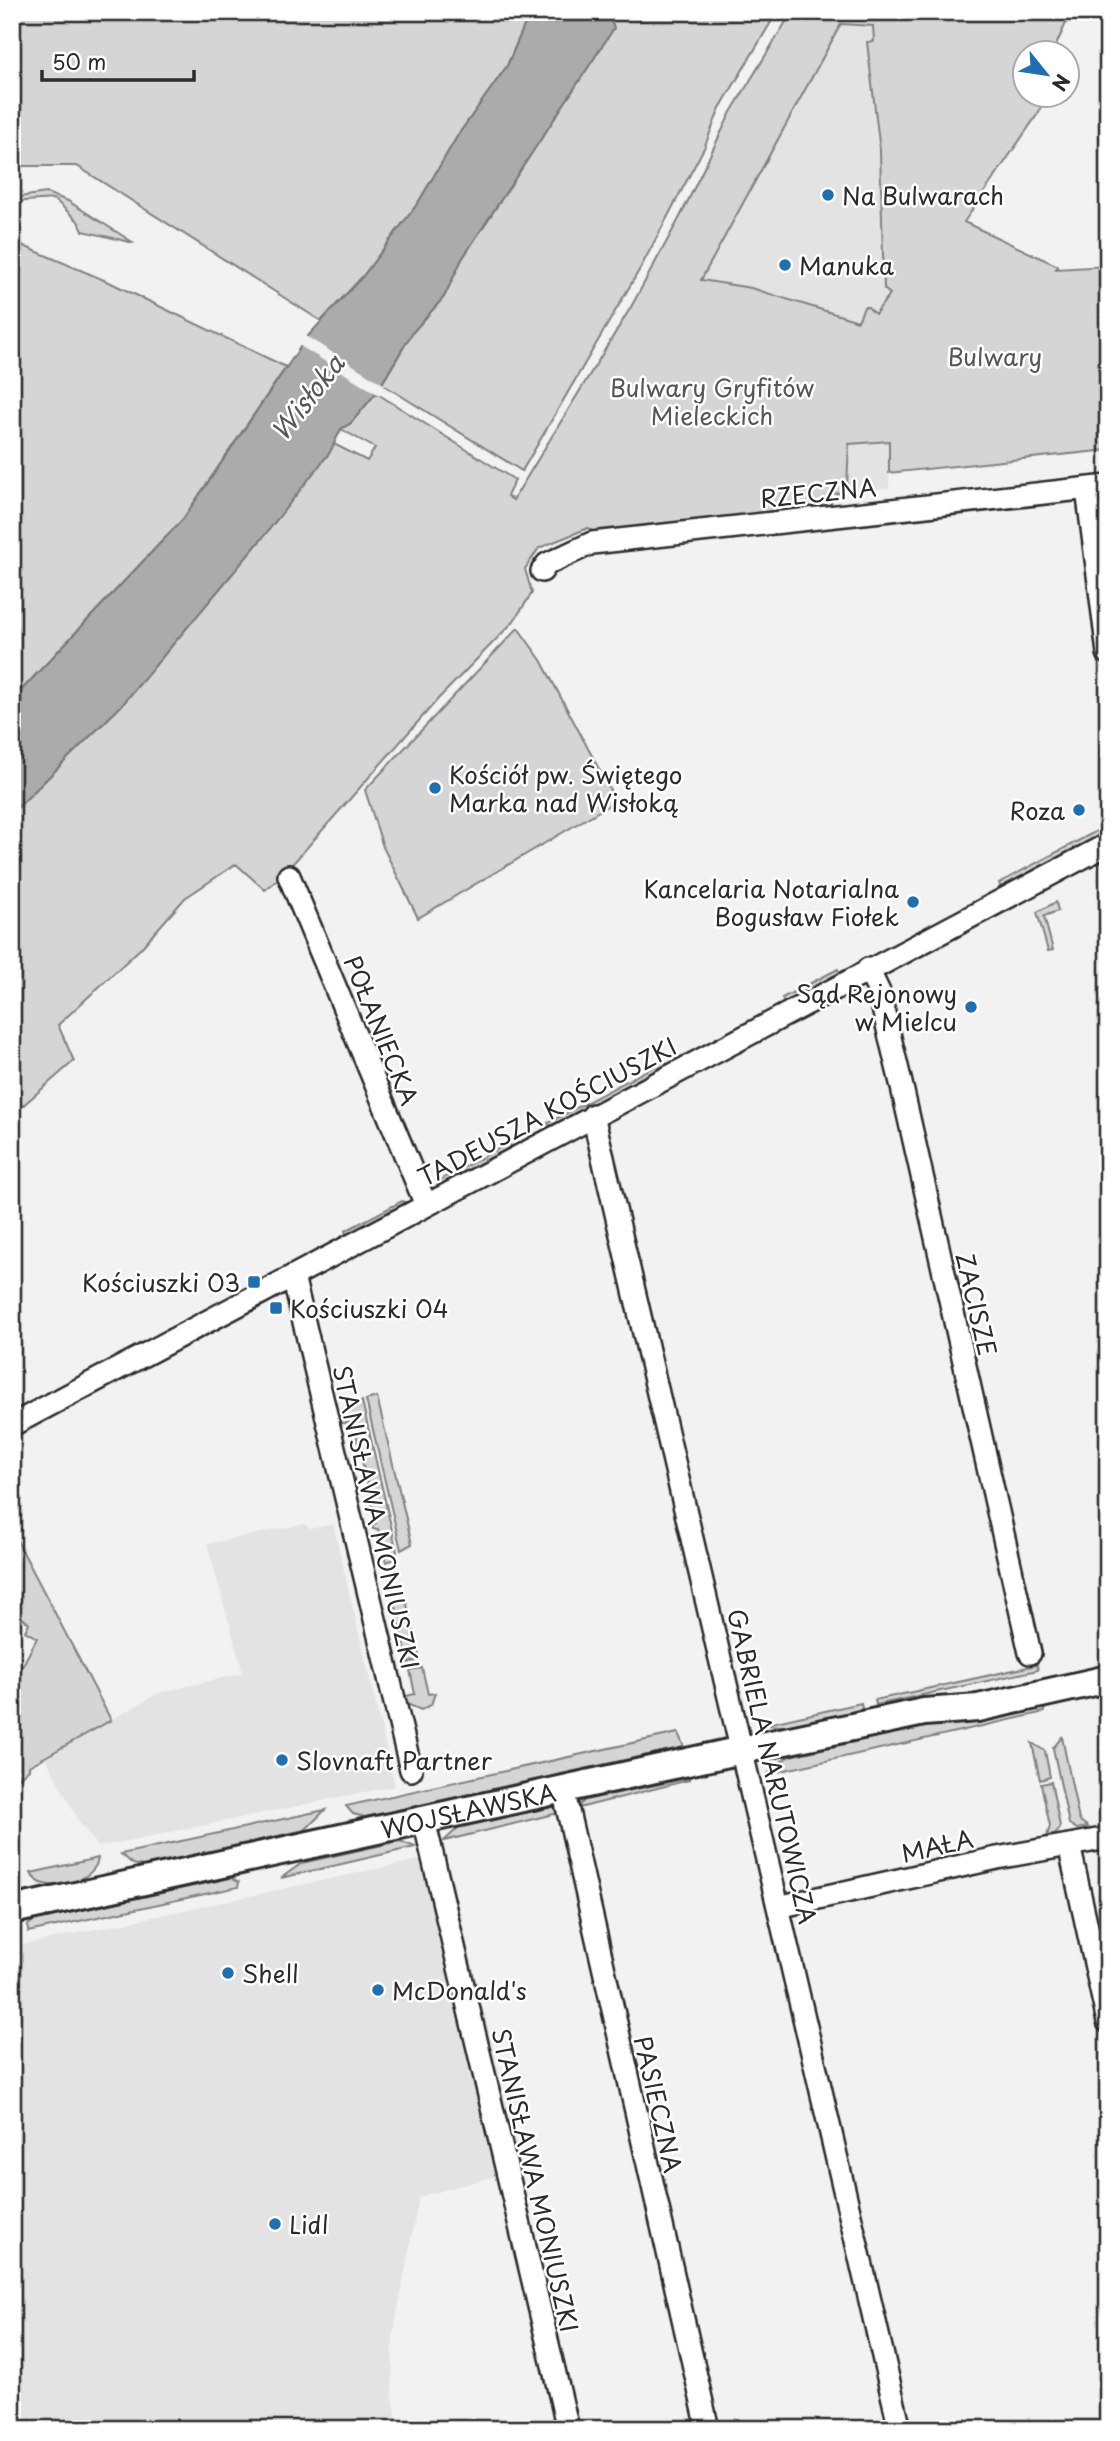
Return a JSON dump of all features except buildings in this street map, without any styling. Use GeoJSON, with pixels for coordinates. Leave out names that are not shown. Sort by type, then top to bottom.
{"type":"FeatureCollection","features":[{"type":"Feature","properties":{"kind":"street","name":"RZECZNA"},"geometry":{"type":"LineString","coordinates":[[542,570],[547,564],[592,543],[1098,488]]}},
{"type":"Feature","properties":{"kind":"street"},"geometry":{"type":"LineString","coordinates":[[1098,488],[1108,653]]}},
{"type":"Feature","properties":{"kind":"street","name":"TADEUSZA KOŚCIUSZKI"},"geometry":{"type":"LineString","coordinates":[[12,1425],[1108,844]]}},
{"type":"Feature","properties":{"kind":"street","name":"POŁANIECKA"},"geometry":{"type":"LineString","coordinates":[[289,876],[426,1205]]}},
{"type":"Feature","properties":{"kind":"street","name":"ZACISZE"},"geometry":{"type":"LineString","coordinates":[[868,969],[879,992],[901,1083],[1030,1653]]}},
{"type":"Feature","properties":{"kind":"street","name":"GABRIELA NARUTOWICZA"},"geometry":{"type":"LineString","coordinates":[[593,1115],[900,2429]]}},
{"type":"Feature","properties":{"kind":"street","name":"STANISŁAWA MONIUSZKI"},"geometry":{"type":"LineString","coordinates":[[293,1276],[411,1770]]}},
{"type":"Feature","properties":{"kind":"street","name":"WOJSŁAWSKA"},"geometry":{"type":"LineString","coordinates":[[924,1713],[974,1691],[1108,1661]]}},
{"type":"Feature","properties":{"kind":"street","name":"WOJSŁAWSKA"},"geometry":{"type":"LineString","coordinates":[[12,1910],[741,1750],[924,1713],[978,1708],[1108,1679]]}},
{"type":"Feature","properties":{"kind":"street","name":"PASIECZNA"},"geometry":{"type":"LineString","coordinates":[[563,1789],[708,2429]]}},
{"type":"Feature","properties":{"kind":"street","name":"STANISŁAWA MONIUSZKI"},"geometry":{"type":"LineString","coordinates":[[424,1820],[568,2429]]}},
{"type":"Feature","properties":{"kind":"street","name":"MAŁA"},"geometry":{"type":"LineString","coordinates":[[778,1907],[1108,1838]]}},
{"type":"Feature","properties":{"kind":"street"},"geometry":{"type":"LineString","coordinates":[[1069,1845],[1108,2022]]}},
{"type":"Feature","properties":{"kind":"shaded area"},"geometry":{"type":"Polygon","coordinates":[[[841,24],[873,26],[874,41],[867,43],[880,151],[884,289],[890,294],[875,315],[864,307],[858,321],[751,288],[701,280],[841,24]]]}},
{"type":"Feature","properties":{"kind":"shaded area"},"geometry":{"type":"Polygon","coordinates":[[[890,441],[889,488],[847,491],[849,444],[890,441]]]}},
{"type":"Feature","properties":{"kind":"shaded area"},"geometry":{"type":"Polygon","coordinates":[[[304,1524],[310,1529],[333,1524],[395,1786],[98,1847],[81,1825],[45,1757],[159,1693],[243,1673],[207,1544],[304,1524]]]}},
{"type":"Feature","properties":{"kind":"shaded area"},"geometry":{"type":"Polygon","coordinates":[[[446,1854],[522,2169],[419,2197],[393,2336],[392,2392],[399,2429],[12,2429],[12,1947],[446,1854]]]}},
{"type":"Feature","properties":{"kind":"green space"},"geometry":{"type":"Polygon","coordinates":[[[12,12],[530,12],[507,66],[458,135],[418,203],[363,276],[321,321],[77,166],[12,166],[12,12]]]}},
{"type":"Feature","properties":{"kind":"green space"},"geometry":{"type":"Polygon","coordinates":[[[618,12],[777,12],[720,108],[704,148],[641,267],[522,471],[382,384],[412,333],[444,297],[462,259],[614,28],[608,16],[618,12]]]}},
{"type":"Feature","properties":{"kind":"green space"},"geometry":{"type":"Polygon","coordinates":[[[792,12],[1071,12],[1059,38],[1012,38],[1012,108],[1040,108],[964,222],[1058,266],[1056,269],[1108,266],[1108,450],[889,473],[889,441],[849,444],[847,486],[842,487],[842,493],[832,494],[831,506],[595,533],[588,528],[539,548],[525,569],[532,593],[513,622],[439,698],[281,877],[265,890],[236,864],[185,898],[141,948],[58,1025],[74,1061],[12,1115],[12,813],[122,705],[330,452],[332,443],[367,461],[375,448],[341,429],[351,423],[376,393],[515,480],[507,496],[513,500],[631,307],[680,217],[731,112],[792,12]],[[841,24],[701,280],[751,288],[858,321],[864,307],[868,307],[875,314],[890,294],[884,289],[880,151],[867,42],[874,41],[873,26],[841,24]]]}},
{"type":"Feature","properties":{"kind":"green space"},"geometry":{"type":"Polygon","coordinates":[[[46,193],[68,201],[134,243],[83,231],[78,221],[54,199],[12,202],[12,198],[46,193]]]}},
{"type":"Feature","properties":{"kind":"green space"},"geometry":{"type":"Polygon","coordinates":[[[12,241],[111,283],[286,367],[183,519],[12,700],[12,241]]]}},
{"type":"Feature","properties":{"kind":"green space"},"geometry":{"type":"Polygon","coordinates":[[[518,628],[541,660],[616,801],[418,918],[383,847],[365,790],[518,628]]]}},
{"type":"Feature","properties":{"kind":"green space"},"geometry":{"type":"Polygon","coordinates":[[[1108,825],[1108,831],[1001,888],[999,883],[1108,825]]]}},
{"type":"Feature","properties":{"kind":"green space"},"geometry":{"type":"Polygon","coordinates":[[[1056,902],[1058,911],[1044,916],[1053,950],[1048,951],[1037,912],[1056,902]]]}},
{"type":"Feature","properties":{"kind":"green space"},"geometry":{"type":"Polygon","coordinates":[[[838,969],[840,974],[784,1003],[782,998],[838,969]]]}},
{"type":"Feature","properties":{"kind":"green space"},"geometry":{"type":"Polygon","coordinates":[[[664,1061],[667,1065],[551,1127],[548,1123],[664,1061]]]}},
{"type":"Feature","properties":{"kind":"green space"},"geometry":{"type":"Polygon","coordinates":[[[509,1143],[512,1148],[440,1186],[438,1181],[509,1143]]]}},
{"type":"Feature","properties":{"kind":"green space"},"geometry":{"type":"Polygon","coordinates":[[[402,1201],[409,1203],[349,1235],[346,1234],[345,1231],[402,1201]]]}},
{"type":"Feature","properties":{"kind":"green space"},"geometry":{"type":"Polygon","coordinates":[[[377,1397],[412,1544],[401,1550],[366,1400],[377,1397]]]}},
{"type":"Feature","properties":{"kind":"green space"},"geometry":{"type":"Polygon","coordinates":[[[362,1401],[397,1552],[396,1559],[386,1562],[378,1529],[373,1529],[372,1525],[376,1523],[353,1421],[339,1424],[338,1420],[345,1408],[362,1401]]]}},
{"type":"Feature","properties":{"kind":"green space"},"geometry":{"type":"Polygon","coordinates":[[[12,1531],[111,1720],[29,1766],[13,1783],[12,1686],[37,1638],[25,1631],[29,1623],[12,1610],[12,1531]]]}},
{"type":"Feature","properties":{"kind":"green space"},"geometry":{"type":"Polygon","coordinates":[[[406,1600],[420,1660],[408,1663],[395,1603],[406,1600]]]}},
{"type":"Feature","properties":{"kind":"green space"},"geometry":{"type":"Polygon","coordinates":[[[1037,1665],[1038,1670],[876,1705],[875,1700],[1037,1665]]]}},
{"type":"Feature","properties":{"kind":"green space"},"geometry":{"type":"Polygon","coordinates":[[[422,1668],[428,1694],[435,1693],[431,1705],[421,1710],[409,1705],[402,1697],[415,1694],[410,1670],[422,1668]]]}},
{"type":"Feature","properties":{"kind":"green space"},"geometry":{"type":"Polygon","coordinates":[[[1044,1700],[1045,1712],[768,1774],[775,1765],[790,1756],[1044,1700]]]}},
{"type":"Feature","properties":{"kind":"green space"},"geometry":{"type":"Polygon","coordinates":[[[861,1703],[862,1709],[813,1721],[786,1726],[767,1724],[861,1703]]]}},
{"type":"Feature","properties":{"kind":"green space"},"geometry":{"type":"Polygon","coordinates":[[[678,1733],[684,1747],[365,1817],[353,1814],[346,1806],[678,1733]]]}},
{"type":"Feature","properties":{"kind":"green space"},"geometry":{"type":"Polygon","coordinates":[[[1062,1737],[1079,1820],[1088,1827],[1077,1829],[1069,1824],[1053,1748],[1062,1737]]]}},
{"type":"Feature","properties":{"kind":"green space"},"geometry":{"type":"Polygon","coordinates":[[[1032,1743],[1045,1751],[1050,1777],[1040,1780],[1032,1743]]]}},
{"type":"Feature","properties":{"kind":"green space"},"geometry":{"type":"Polygon","coordinates":[[[689,1780],[575,1809],[585,1800],[689,1780]]]}},
{"type":"Feature","properties":{"kind":"green space"},"geometry":{"type":"Polygon","coordinates":[[[1051,1782],[1060,1826],[1056,1834],[1047,1836],[1050,1826],[1041,1784],[1051,1782]]]}},
{"type":"Feature","properties":{"kind":"green space"},"geometry":{"type":"Polygon","coordinates":[[[556,1806],[558,1813],[444,1841],[458,1828],[556,1806]]]}},
{"type":"Feature","properties":{"kind":"green space"},"geometry":{"type":"Polygon","coordinates":[[[325,1810],[305,1830],[143,1866],[133,1864],[121,1854],[325,1810]]]}},
{"type":"Feature","properties":{"kind":"green space"},"geometry":{"type":"Polygon","coordinates":[[[400,1841],[415,1847],[281,1878],[302,1863],[400,1841]]]}},
{"type":"Feature","properties":{"kind":"green space"},"geometry":{"type":"Polygon","coordinates":[[[98,1858],[95,1867],[88,1874],[68,1884],[45,1884],[31,1873],[98,1858]]]}},
{"type":"Feature","properties":{"kind":"green space"},"geometry":{"type":"Polygon","coordinates":[[[231,1878],[239,1882],[238,1887],[28,1932],[28,1925],[35,1920],[231,1878]]]}},
{"type":"Feature","properties":{"kind":"water","name":"Wisłoka"},"geometry":{"type":"Polygon","coordinates":[[[530,12],[618,12],[609,17],[614,28],[462,259],[444,297],[412,333],[376,393],[351,423],[341,429],[330,452],[260,541],[122,705],[12,813],[12,700],[183,519],[307,337],[363,276],[418,203],[458,135],[507,66],[530,12]]]}},
{"type":"Feature","properties":{"kind":"pier"},"geometry":{"type":"Polygon","coordinates":[[[304,335],[385,385],[379,395],[297,344],[304,335]]]}},
{"type":"Feature","properties":{"kind":"place","name":"Na Bulwarach"},"geometry":{"type":"Point","coordinates":[828,195]}},
{"type":"Feature","properties":{"kind":"place","name":"Manuka"},"geometry":{"type":"Point","coordinates":[785,265]}},
{"type":"Feature","properties":{"kind":"place","name":"Kościół pw. Świętego Marka nad Wisłoką"},"geometry":{"type":"Point","coordinates":[435,788]}},
{"type":"Feature","properties":{"kind":"place","name":"Roza"},"geometry":{"type":"Point","coordinates":[1079,810]}},
{"type":"Feature","properties":{"kind":"place","name":"Kancelaria Notarialna Bogusław Fiołek"},"geometry":{"type":"Point","coordinates":[913,902]}},
{"type":"Feature","properties":{"kind":"place","name":"Sąd Rejonowy w Mielcu"},"geometry":{"type":"Point","coordinates":[971,1007]}},
{"type":"Feature","properties":{"kind":"place","name":"Kościuszki 03"},"geometry":{"type":"Point","coordinates":[254,1282]}},
{"type":"Feature","properties":{"kind":"place","name":"Kościuszki 04"},"geometry":{"type":"Point","coordinates":[276,1308]}},
{"type":"Feature","properties":{"kind":"place","name":"Slovnaft Partner"},"geometry":{"type":"Point","coordinates":[282,1760]}},
{"type":"Feature","properties":{"kind":"place","name":"Shell"},"geometry":{"type":"Point","coordinates":[228,1973]}},
{"type":"Feature","properties":{"kind":"place","name":"McDonald's"},"geometry":{"type":"Point","coordinates":[378,1990]}},
{"type":"Feature","properties":{"kind":"place","name":"Lidl"},"geometry":{"type":"Point","coordinates":[275,2224]}},
{"type":"Feature","properties":{"kind":"park label","name":"Bulwary"},"geometry":{"type":"Point","coordinates":[995,356]}},
{"type":"Feature","properties":{"kind":"park label","name":"Bulwary Gryfitów Mieleckich"},"geometry":{"type":"Point","coordinates":[712,401]}}]}
